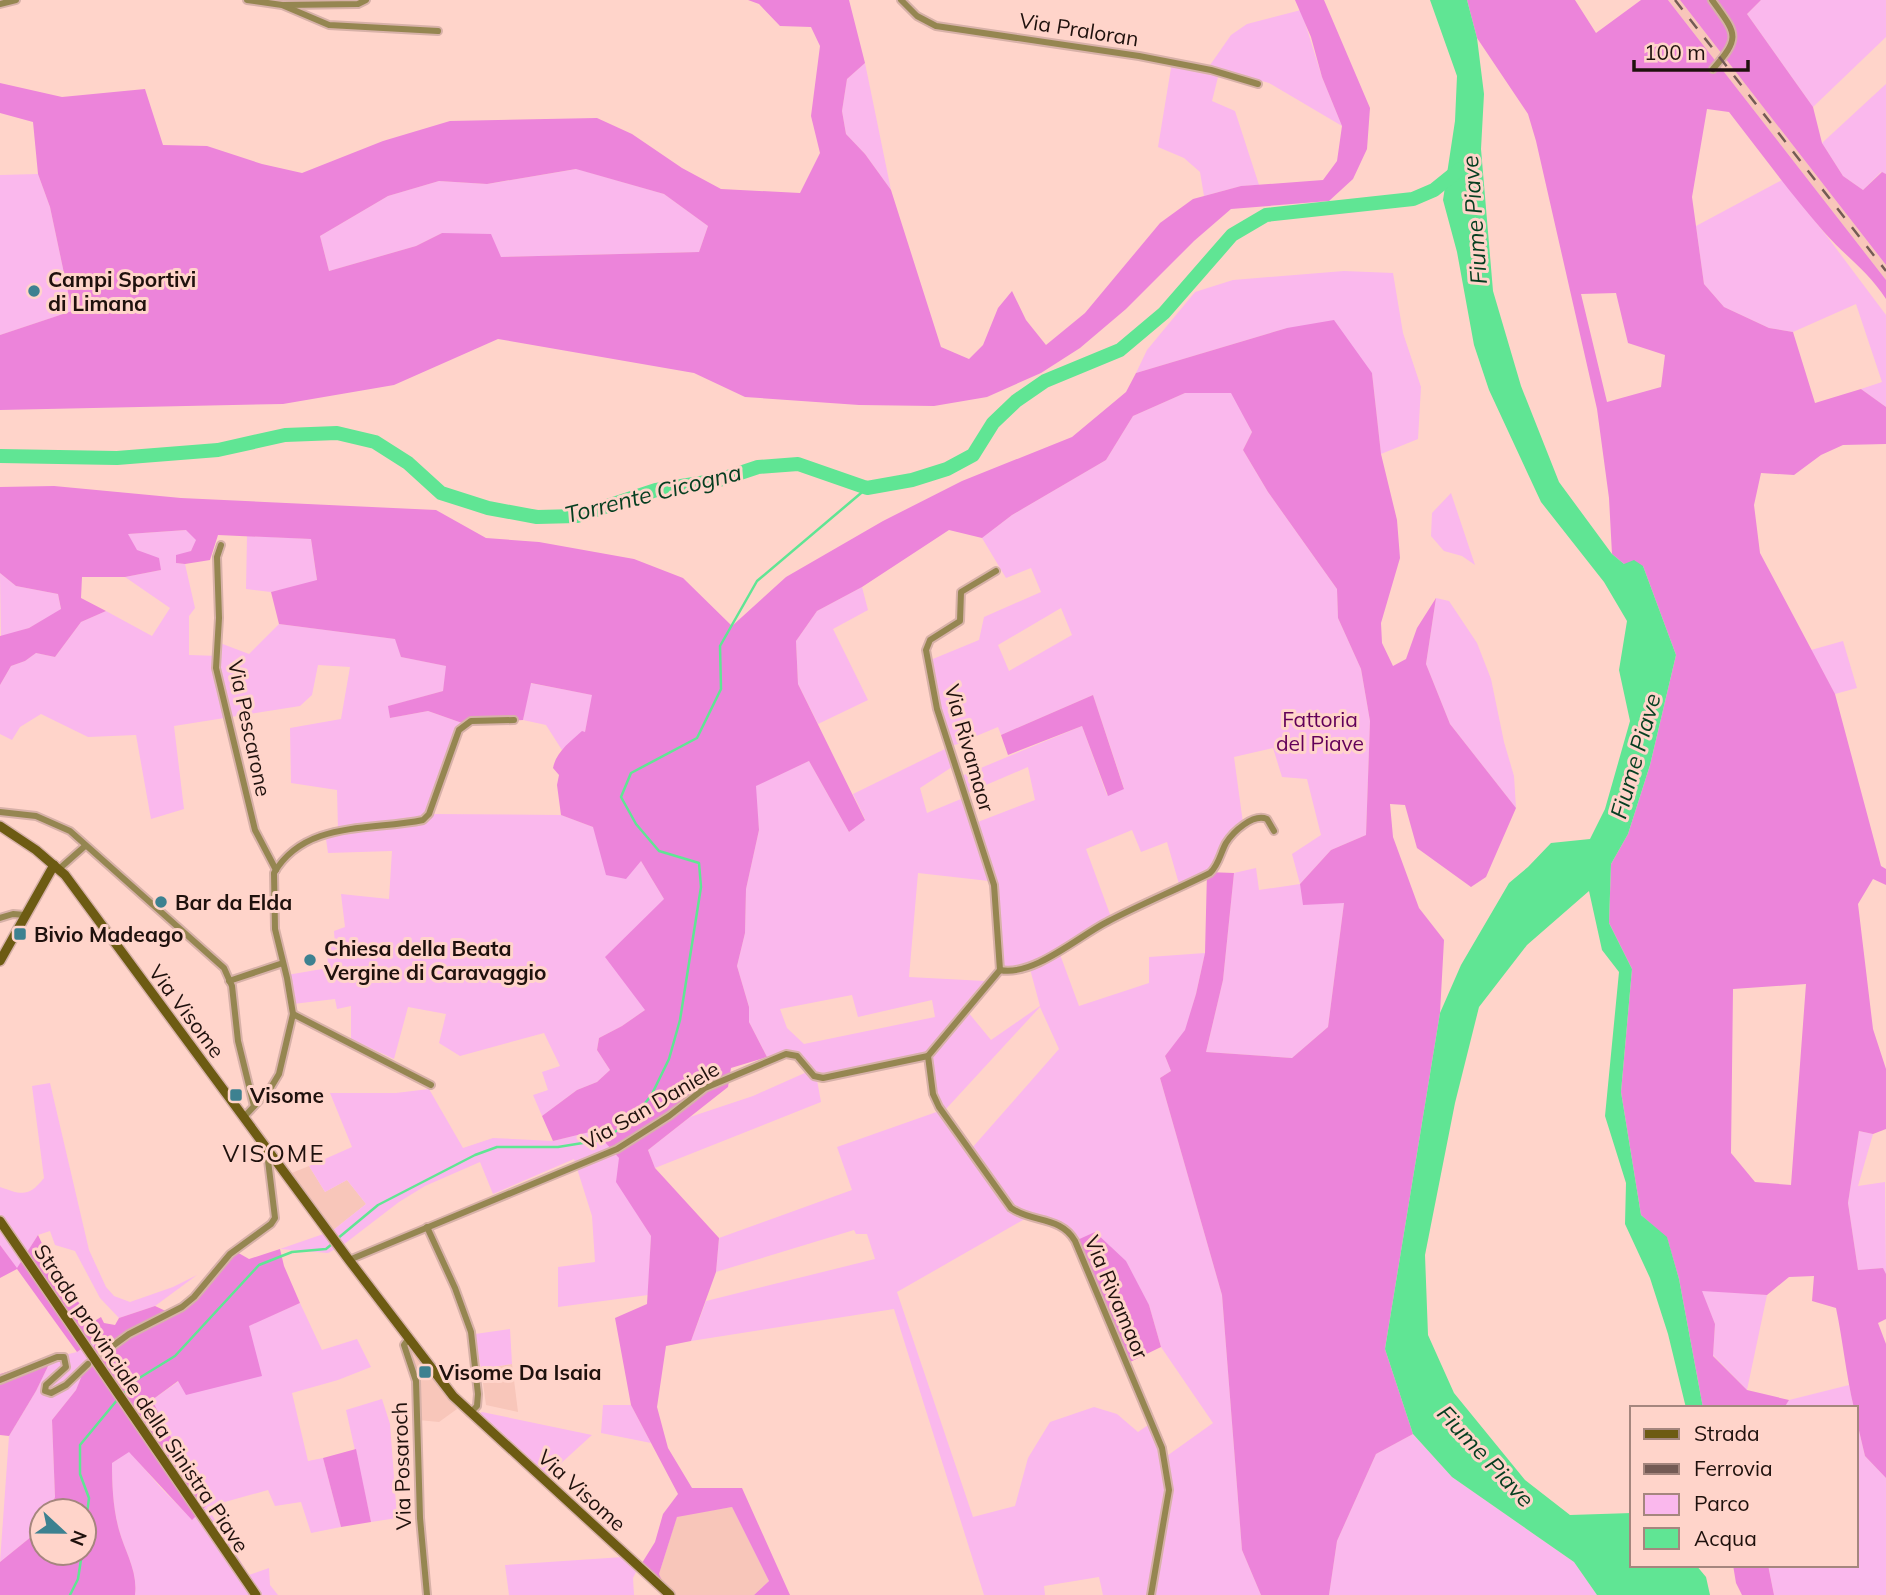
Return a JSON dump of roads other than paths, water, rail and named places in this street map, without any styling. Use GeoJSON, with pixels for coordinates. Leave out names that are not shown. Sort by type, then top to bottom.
{"type":"FeatureCollection","features":[{"type":"Feature","properties":{"kind":"street"},"geometry":{"type":"LineString","coordinates":[[0,4],[16,0]]}},
{"type":"Feature","properties":{"kind":"street"},"geometry":{"type":"LineString","coordinates":[[247,0],[282,5],[358,4],[366,0]]}},
{"type":"Feature","properties":{"kind":"street","name":"Via Praloran"},"geometry":{"type":"LineString","coordinates":[[901,0],[917,16],[936,26],[1151,59],[1211,70],[1258,84]]}},
{"type":"Feature","properties":{"kind":"street"},"geometry":{"type":"LineString","coordinates":[[1712,0],[1730,26],[1734,37],[1730,49],[1713,69]]}},
{"type":"Feature","properties":{"kind":"street"},"geometry":{"type":"LineString","coordinates":[[282,5],[328,25],[438,31]]}},
{"type":"Feature","properties":{"kind":"street","name":"Via Pescarone"},"geometry":{"type":"LineString","coordinates":[[221,545],[217,557],[219,618],[216,667],[255,830],[276,870],[274,923],[293,1014]]}},
{"type":"Feature","properties":{"kind":"street","name":"Via Rivamaor"},"geometry":{"type":"LineString","coordinates":[[996,571],[961,592],[960,621],[930,640],[926,650],[937,709],[994,885],[1000,970]]}},
{"type":"Feature","properties":{"kind":"street"},"geometry":{"type":"LineString","coordinates":[[276,870],[284,859],[309,839],[333,832],[423,820],[429,814],[459,730],[471,721],[514,720]]}},
{"type":"Feature","properties":{"kind":"street"},"geometry":{"type":"LineString","coordinates":[[0,812],[36,816],[69,831],[224,968],[232,986],[238,1041],[254,1106]]}},
{"type":"Feature","properties":{"kind":"street"},"geometry":{"type":"LineString","coordinates":[[928,1056],[1000,970],[1015,971],[1063,951],[1104,923],[1210,873],[1230,838],[1257,818],[1265,818],[1274,831]]}},
{"type":"Feature","properties":{"kind":"street","name":"Via Visome"},"geometry":{"type":"LineString","coordinates":[[0,826],[57,867],[349,1261],[453,1396],[670,1595]]}},
{"type":"Feature","properties":{"kind":"street"},"geometry":{"type":"LineString","coordinates":[[0,961],[25,915],[57,867],[85,846]]}},
{"type":"Feature","properties":{"kind":"street"},"geometry":{"type":"LineString","coordinates":[[0,918],[13,914],[25,915]]}},
{"type":"Feature","properties":{"kind":"street"},"geometry":{"type":"LineString","coordinates":[[229,981],[282,960]]}},
{"type":"Feature","properties":{"kind":"street"},"geometry":{"type":"LineString","coordinates":[[244,1117],[270,1089],[279,1074],[293,1014],[431,1085]]}},
{"type":"Feature","properties":{"kind":"street","name":"Via San Daniele"},"geometry":{"type":"LineString","coordinates":[[349,1261],[617,1149],[669,1116],[705,1088],[786,1054],[797,1056],[814,1076],[823,1078],[928,1056]]}},
{"type":"Feature","properties":{"kind":"street","name":"Via Rivamaor"},"geometry":{"type":"LineString","coordinates":[[928,1056],[933,1094],[939,1107],[1006,1203],[1018,1213],[1053,1222],[1071,1235],[1162,1448],[1169,1490],[1151,1595]]}},
{"type":"Feature","properties":{"kind":"street"},"geometry":{"type":"LineString","coordinates":[[103,1353],[182,1307],[194,1297],[230,1254],[271,1223],[275,1218],[267,1149]]}},
{"type":"Feature","properties":{"kind":"street","name":"Strada provinciale della Sinistra Piave"},"geometry":{"type":"LineString","coordinates":[[0,1221],[256,1595]]}},
{"type":"Feature","properties":{"kind":"street"},"geometry":{"type":"LineString","coordinates":[[428,1227],[456,1288],[471,1332],[478,1394],[477,1405],[470,1413]]}},
{"type":"Feature","properties":{"kind":"street","name":"Via Posaroch"},"geometry":{"type":"LineString","coordinates":[[410,1338],[404,1345],[416,1381],[420,1518],[427,1595]]}},
{"type":"Feature","properties":{"kind":"street"},"geometry":{"type":"LineString","coordinates":[[0,1380],[57,1357],[64,1357],[66,1367],[45,1388],[51,1394],[88,1364]]}},
{"type":"Feature","properties":{"kind":"water","name":"Fiume Piave"},"geometry":{"type":"Polygon","coordinates":[[[1430,0],[1467,0],[1477,38],[1484,94],[1481,149],[1493,291],[1521,386],[1559,482],[1612,554],[1624,564],[1634,560],[1643,566],[1676,655],[1650,765],[1628,834],[1611,864],[1609,923],[1632,969],[1621,1092],[1641,1215],[1667,1237],[1679,1279],[1703,1406],[1686,1406],[1668,1334],[1650,1278],[1625,1224],[1626,1183],[1605,1116],[1619,972],[1602,950],[1589,891],[1527,945],[1479,1007],[1455,1103],[1425,1255],[1428,1335],[1454,1393],[1525,1480],[1570,1515],[1630,1513],[1630,1567],[1698,1567],[1706,1577],[1710,1595],[1597,1595],[1574,1562],[1452,1477],[1413,1434],[1385,1349],[1440,1013],[1461,965],[1509,883],[1551,843],[1590,839],[1605,809],[1630,721],[1619,670],[1627,621],[1604,582],[1541,502],[1489,390],[1474,345],[1457,252],[1443,200],[1455,121],[1457,76],[1430,0]]]}},
{"type":"Feature","properties":{"kind":"waterway","name":"Torrente Cicogna"},"geometry":{"type":"LineString","coordinates":[[0,456],[117,458],[218,450],[285,435],[337,433],[375,442],[408,463],[441,493],[488,508],[537,517],[577,516],[656,490],[719,480],[758,467],[798,464],[867,488],[912,480],[947,469],[973,455],[993,423],[1016,401],[1045,381],[1120,350],[1164,313],[1232,235],[1266,215],[1413,199],[1434,190],[1460,169]]}},
{"type":"Feature","properties":{"kind":"waterway"},"geometry":{"type":"LineString","coordinates":[[337,1239],[378,1205],[475,1155],[497,1147],[558,1147],[595,1141],[612,1134],[630,1121],[651,1096],[669,1059],[680,1020],[701,887],[699,863],[659,851],[636,824],[621,797],[631,773],[697,738],[721,689],[720,646],[757,581],[867,488]]}},
{"type":"Feature","properties":{"kind":"waterway"},"geometry":{"type":"LineString","coordinates":[[123,1394],[136,1380],[175,1356],[259,1265],[292,1252],[326,1249],[332,1244]]}},
{"type":"Feature","properties":{"kind":"waterway"},"geometry":{"type":"LineString","coordinates":[[89,1497],[80,1474],[80,1445],[118,1399]]}},
{"type":"Feature","properties":{"kind":"waterway"},"geometry":{"type":"LineString","coordinates":[[70,1595],[78,1579],[80,1567]]}},
{"type":"Feature","properties":{"kind":"railway"},"geometry":{"type":"LineString","coordinates":[[1675,0],[1886,271]]}},
{"type":"Feature","properties":{"kind":"place","name":"Campi Sportivi di Limana"},"geometry":{"type":"Point","coordinates":[34,291]}},
{"type":"Feature","properties":{"kind":"place","name":"Bar da Elda"},"geometry":{"type":"Point","coordinates":[161,902]}},
{"type":"Feature","properties":{"kind":"place","name":"Bivio Madeago"},"geometry":{"type":"Point","coordinates":[20,934]}},
{"type":"Feature","properties":{"kind":"place","name":"Chiesa della Beata Vergine di Caravaggio"},"geometry":{"type":"Point","coordinates":[310,960]}},
{"type":"Feature","properties":{"kind":"place","name":"Visome"},"geometry":{"type":"Point","coordinates":[236,1095]}},
{"type":"Feature","properties":{"kind":"place","name":"Visome Da Isaia"},"geometry":{"type":"Point","coordinates":[425,1372]}},
{"type":"Feature","properties":{"kind":"district","name":"VISOME"},"geometry":{"type":"Point","coordinates":[274,1153]}},
{"type":"Feature","properties":{"kind":"park label","name":"Fattoria del Piave"},"geometry":{"type":"Point","coordinates":[1320,731]}}]}
